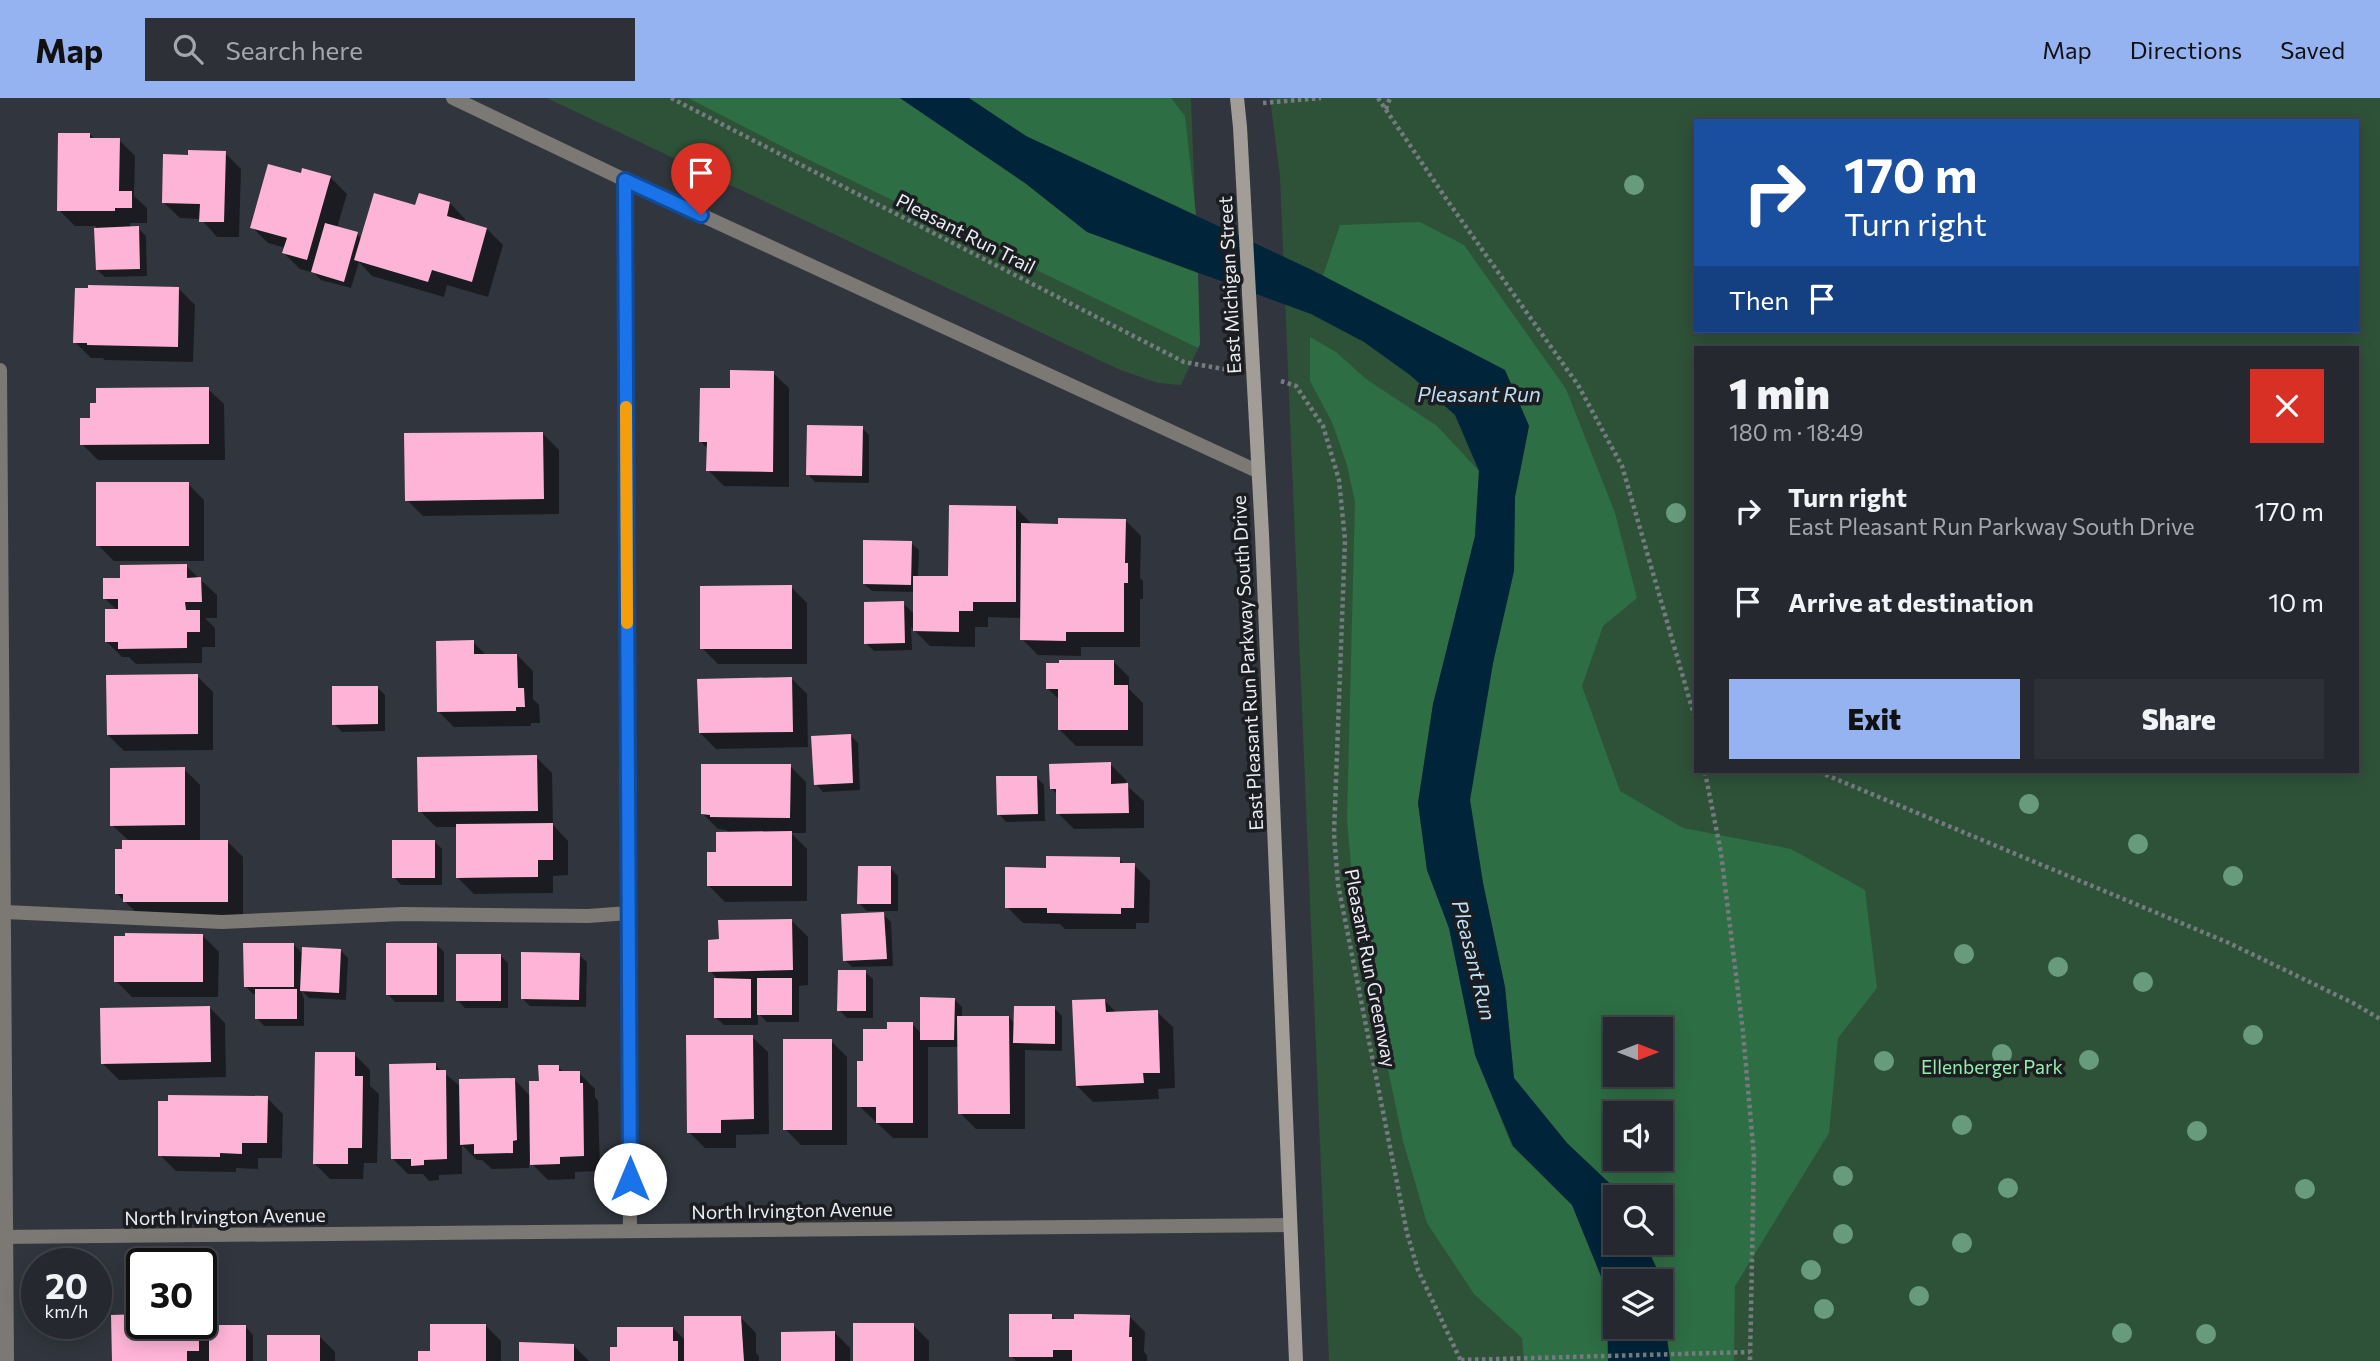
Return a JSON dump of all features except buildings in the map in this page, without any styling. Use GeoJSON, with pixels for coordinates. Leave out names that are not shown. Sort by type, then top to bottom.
{"type":"FeatureCollection","features":[{"type":"Feature","properties":{"kind":"main road","name":"East Michigan Street"},"geometry":{"type":"LineString","coordinates":[[1237,98],[1257,471]]}},
{"type":"Feature","properties":{"kind":"main road","name":"East Pleasant Run Parkway South Drive"},"geometry":{"type":"LineString","coordinates":[[1257,471],[1296,1361]]}},
{"type":"Feature","properties":{"kind":"street","name":"East Pleasant Run Parkway South Drive"},"geometry":{"type":"LineString","coordinates":[[453,98],[1257,471]]}},
{"type":"Feature","properties":{"kind":"street"},"geometry":{"type":"LineString","coordinates":[[625,180],[631,1231]]}},
{"type":"Feature","properties":{"kind":"street"},"geometry":{"type":"LineString","coordinates":[[0,370],[5,912],[3,1237],[7,1361]]}},
{"type":"Feature","properties":{"kind":"street"},"geometry":{"type":"LineString","coordinates":[[5,912],[222,922],[402,914],[588,916],[629,913]]}},
{"type":"Feature","properties":{"kind":"street","name":"North Irvington Avenue"},"geometry":{"type":"LineString","coordinates":[[3,1237],[1290,1225]]}},
{"type":"Feature","properties":{"kind":"path","name":"Pleasant Run Trail"},"geometry":{"type":"LineString","coordinates":[[671,98],[1184,362],[1253,370]]}},
{"type":"Feature","properties":{"kind":"path"},"geometry":{"type":"LineString","coordinates":[[1262,103],[1321,98]]}},
{"type":"Feature","properties":{"kind":"path"},"geometry":{"type":"LineString","coordinates":[[1378,98],[1578,385],[1622,466],[1694,715]]}},
{"type":"Feature","properties":{"kind":"path"},"geometry":{"type":"LineString","coordinates":[[1386,109],[1390,98]]}},
{"type":"Feature","properties":{"kind":"path","name":"Pleasant Run Greenway"},"geometry":{"type":"LineString","coordinates":[[1279,381],[1296,386],[1323,426],[1339,480],[1345,540],[1334,834],[1338,884],[1407,1233],[1418,1270],[1461,1361]]}},
{"type":"Feature","properties":{"kind":"path"},"geometry":{"type":"LineString","coordinates":[[1705,773],[1726,894],[1743,1032],[1754,1157],[1749,1361]]}},
{"type":"Feature","properties":{"kind":"path"},"geometry":{"type":"LineString","coordinates":[[1821,773],[2229,943],[2353,1003],[2380,1019]]}},
{"type":"Feature","properties":{"kind":"path"},"geometry":{"type":"LineString","coordinates":[[1461,1361],[1750,1352]]}},
{"type":"Feature","properties":{"kind":"green space"},"geometry":{"type":"Polygon","coordinates":[[[547,98],[1191,98],[1200,344],[1181,385],[1158,383],[1118,369],[547,98]]]}},
{"type":"Feature","properties":{"kind":"green space"},"geometry":{"type":"Polygon","coordinates":[[[688,98],[900,98],[1025,183],[1087,232],[1198,273],[1200,344],[1198,348],[795,153],[688,98]]]}},
{"type":"Feature","properties":{"kind":"green space"},"geometry":{"type":"Polygon","coordinates":[[[969,98],[1171,98],[1185,116],[1196,215],[1026,136],[969,98]]]}},
{"type":"Feature","properties":{"kind":"green space","name":"Ellenberger Park"},"geometry":{"type":"Polygon","coordinates":[[[1270,98],[2380,98],[2380,1361],[1329,1361],[1280,176],[1270,98]]]}},
{"type":"Feature","properties":{"kind":"green space"},"geometry":{"type":"Polygon","coordinates":[[[1420,222],[1464,245],[1566,389],[1615,513],[1637,598],[1603,626],[1582,686],[1620,791],[1683,828],[1791,849],[1865,890],[1877,988],[1838,1038],[1829,1133],[1735,1286],[1734,1361],[1670,1361],[1668,1339],[1673,1339],[1673,1269],[1657,1269],[1651,1255],[1673,1255],[1673,1185],[1611,1185],[1567,1143],[1514,1078],[1505,987],[1483,883],[1470,800],[1493,663],[1514,571],[1515,497],[1529,426],[1505,370],[1323,276],[1340,225],[1420,222]]]}},
{"type":"Feature","properties":{"kind":"green space"},"geometry":{"type":"Polygon","coordinates":[[[1310,337],[1336,352],[1366,379],[1437,426],[1479,471],[1475,536],[1433,704],[1418,803],[1427,870],[1449,928],[1475,1055],[1512,1146],[1572,1205],[1603,1281],[1603,1339],[1608,1339],[1608,1361],[1524,1361],[1522,1338],[1474,1294],[1427,1223],[1403,1141],[1353,887],[1347,820],[1355,502],[1347,465],[1332,422],[1310,381],[1310,337]]]}},
{"type":"Feature","properties":{"kind":"water","name":"Pleasant Run"},"geometry":{"type":"Polygon","coordinates":[[[900,98],[969,98],[1026,136],[1312,270],[1505,370],[1529,426],[1515,497],[1514,571],[1493,663],[1470,800],[1483,883],[1505,987],[1514,1078],[1567,1143],[1611,1185],[1603,1185],[1603,1255],[1651,1255],[1657,1269],[1603,1269],[1603,1281],[1572,1205],[1513,1146],[1475,1055],[1449,928],[1427,870],[1418,803],[1433,704],[1475,536],[1479,471],[1455,415],[1410,375],[1364,342],[1311,314],[1087,232],[1025,183],[900,98]]]}},
{"type":"Feature","properties":{"kind":"water","name":"Pleasant Run"},"geometry":{"type":"Polygon","coordinates":[[[1608,1339],[1667,1339],[1670,1361],[1608,1361],[1608,1339]]]}},
{"type":"Feature","properties":{"kind":"slow traffic"},"geometry":{"type":"LineString","coordinates":[[626,407],[627,623]]}},
{"type":"Feature","properties":{"kind":"route"},"geometry":{"type":"LineString","coordinates":[[630,1179],[625,180],[701,215]]}}]}
